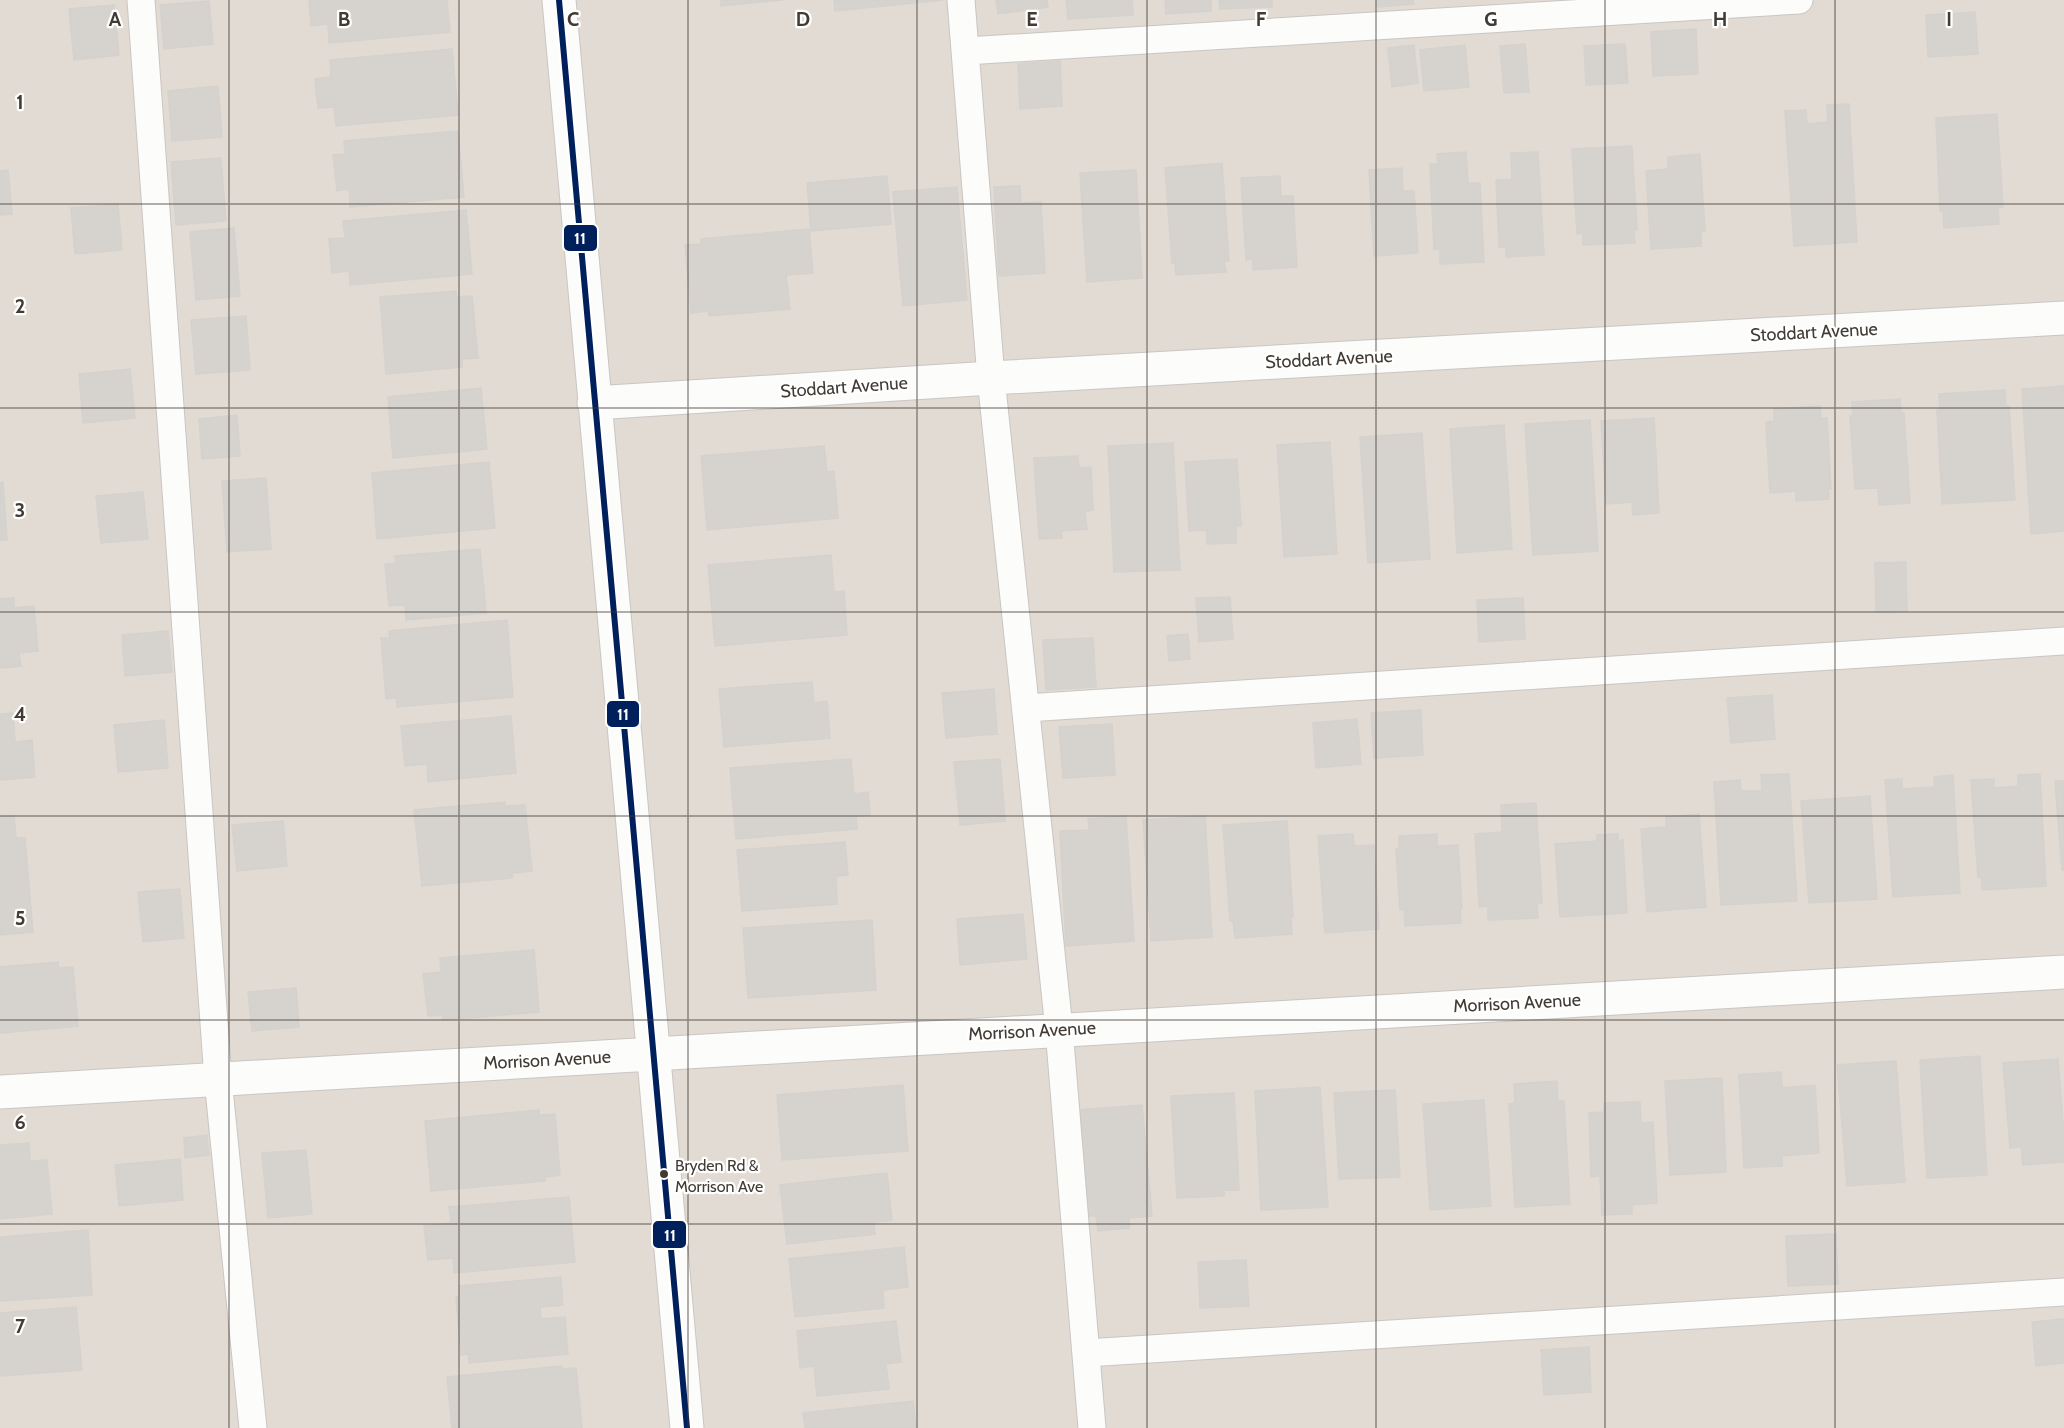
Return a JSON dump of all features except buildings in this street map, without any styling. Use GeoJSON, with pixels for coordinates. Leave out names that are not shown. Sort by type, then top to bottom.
{"type":"FeatureCollection","features":[{"type":"Feature","properties":{"kind":"street"},"geometry":{"type":"LineString","coordinates":[[559,0],[687,1428]]}},
{"type":"Feature","properties":{"kind":"street","name":"Stoddart Avenue"},"geometry":{"type":"LineString","coordinates":[[594,403],[991,378],[2064,318]]}},
{"type":"Feature","properties":{"kind":"street","name":"Morrison Avenue"},"geometry":{"type":"LineString","coordinates":[[0,1092],[2064,972]]}},
{"type":"Feature","properties":{"kind":"lane"},"geometry":{"type":"LineString","coordinates":[[141,0],[218,1079],[253,1428]]}},
{"type":"Feature","properties":{"kind":"lane"},"geometry":{"type":"LineString","coordinates":[[961,0],[991,378],[1059,1029],[1092,1428]]}},
{"type":"Feature","properties":{"kind":"lane"},"geometry":{"type":"LineString","coordinates":[[966,51],[1798,0]]}},
{"type":"Feature","properties":{"kind":"lane"},"geometry":{"type":"LineString","coordinates":[[1026,708],[2064,641]]}},
{"type":"Feature","properties":{"kind":"lane"},"geometry":{"type":"LineString","coordinates":[[1086,1353],[2064,1292]]}},
{"type":"Feature","properties":{"kind":"shaded area"},"geometry":{"type":"Polygon","coordinates":[[[0,0],[2064,0],[2064,1428],[0,1428],[0,0]]]}},
{"type":"Feature","properties":{"kind":"transit line","name":"11"},"geometry":{"type":"LineString","coordinates":[[559,0],[687,1428]]}},
{"type":"Feature","properties":{"kind":"place","name":"Bryden Rd & Morrison Ave"},"geometry":{"type":"Point","coordinates":[664,1174]}}]}
